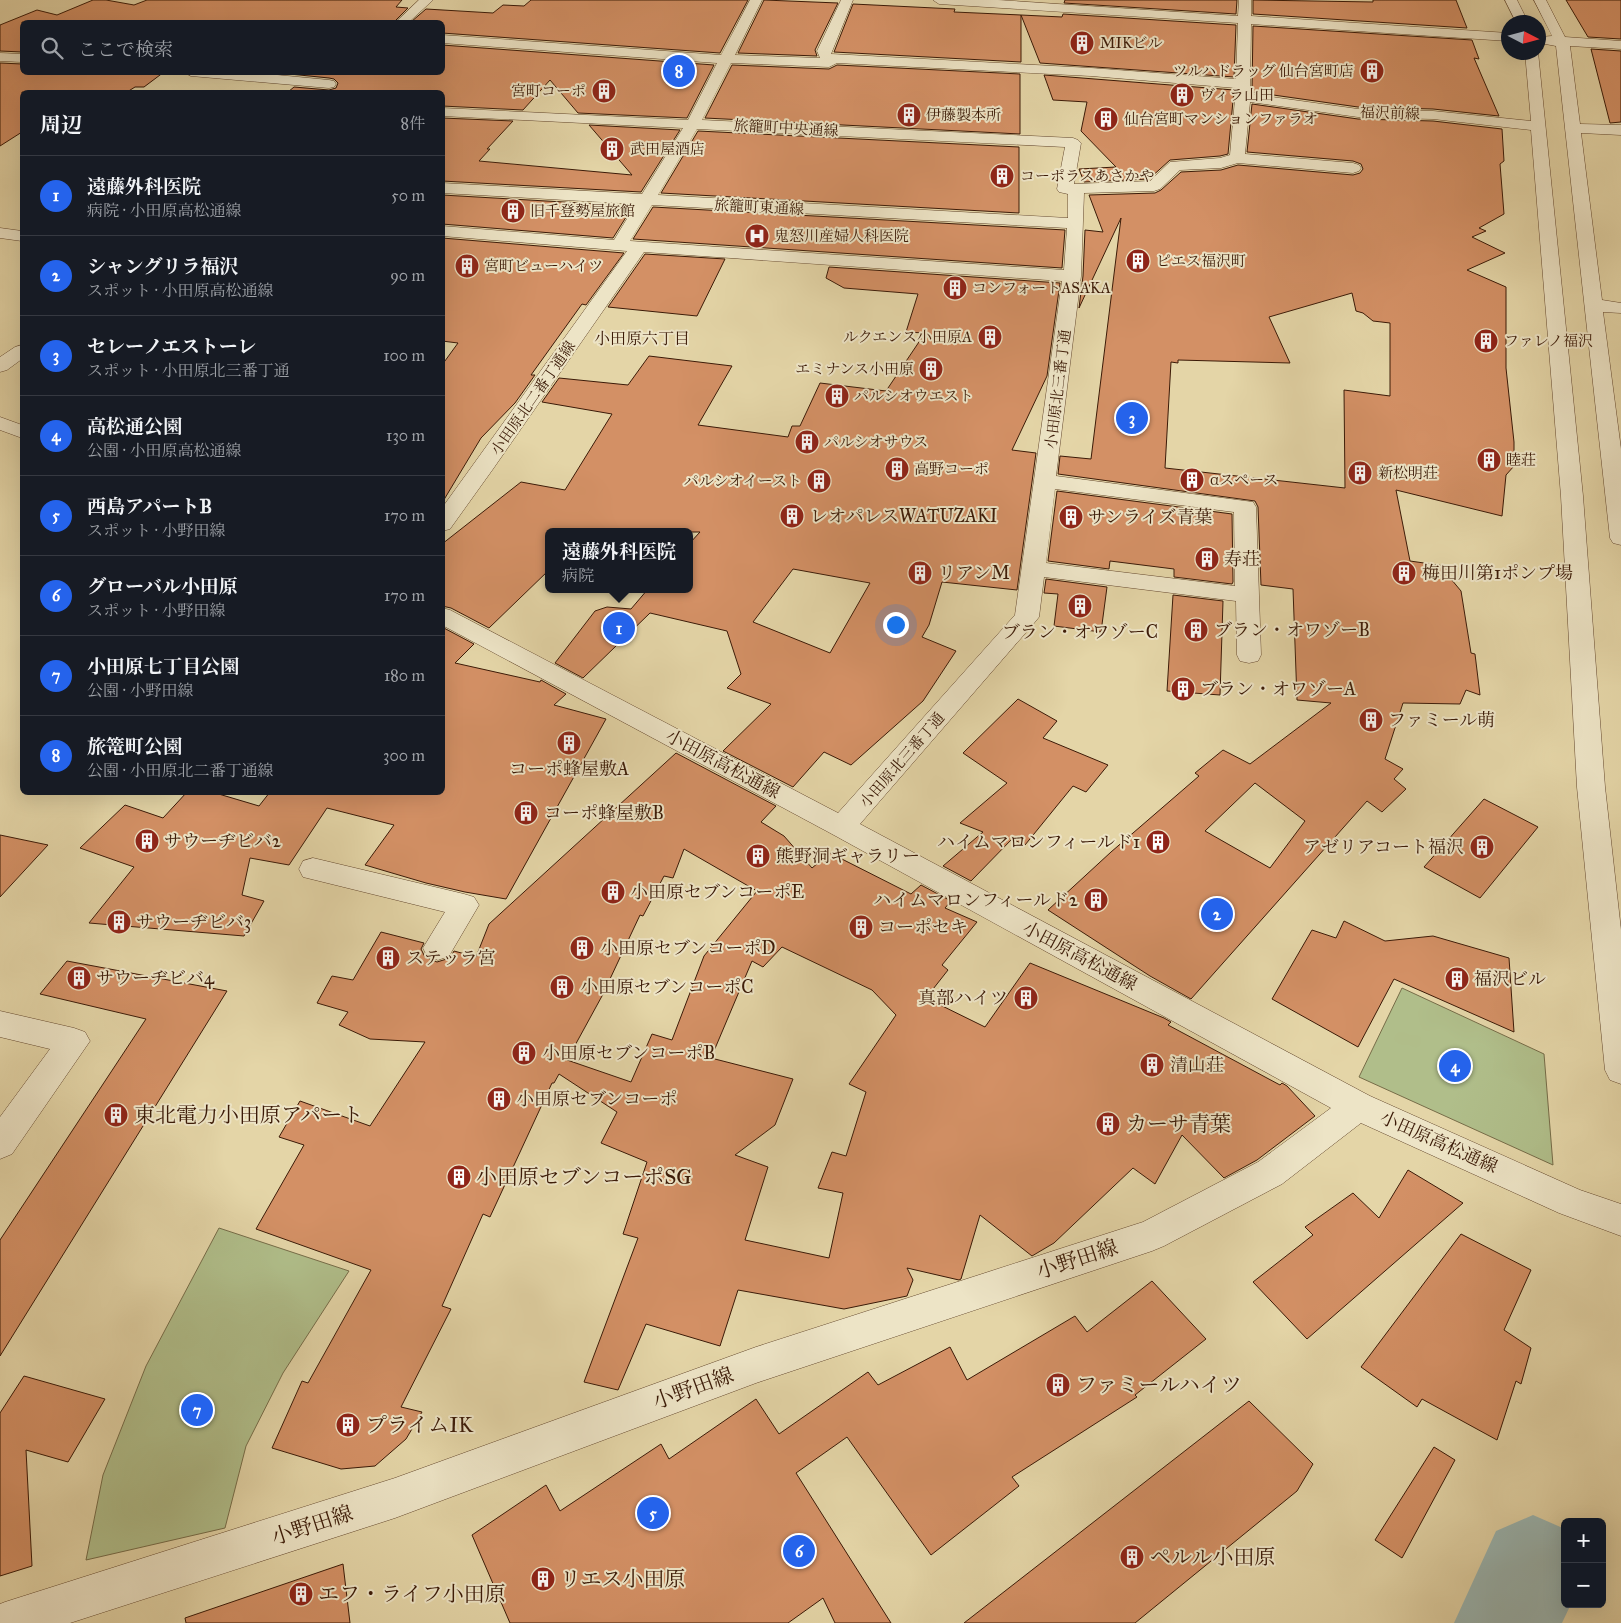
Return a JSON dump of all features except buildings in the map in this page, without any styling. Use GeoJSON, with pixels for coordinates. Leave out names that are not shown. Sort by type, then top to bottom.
{"type":"FeatureCollection","features":[{"type":"Feature","properties":{"kind":"street"},"geometry":{"type":"LineString","coordinates":[[404,20],[427,0]]}},
{"type":"Feature","properties":{"kind":"street","name":"小田原北二番丁通線"},"geometry":{"type":"LineString","coordinates":[[445,520],[486,465],[629,246],[646,201],[694,124],[756,0]]}},
{"type":"Feature","properties":{"kind":"street"},"geometry":{"type":"LineString","coordinates":[[834,59],[825,56],[824,51],[847,0]]}},
{"type":"Feature","properties":{"kind":"street"},"geometry":{"type":"LineString","coordinates":[[939,0],[1501,37]]}},
{"type":"Feature","properties":{"kind":"street"},"geometry":{"type":"LineString","coordinates":[[1238,158],[1243,90],[1245,0]]}},
{"type":"Feature","properties":{"kind":"street"},"geometry":{"type":"LineString","coordinates":[[1511,0],[1518,15]]}},
{"type":"Feature","properties":{"kind":"street"},"geometry":{"type":"LineString","coordinates":[[1540,0],[1562,41],[1570,90],[1572,128],[1621,538]]}},
{"type":"Feature","properties":{"kind":"street","name":"福沢前線"},"geometry":{"type":"LineString","coordinates":[[445,39],[726,59],[829,63],[834,59],[1092,72],[1243,90],[1358,113],[1433,115],[1538,126]]}},
{"type":"Feature","properties":{"kind":"street"},"geometry":{"type":"LineString","coordinates":[[1546,40],[1621,45]]}},
{"type":"Feature","properties":{"kind":"street"},"geometry":{"type":"LineString","coordinates":[[0,56],[20,58]]}},
{"type":"Feature","properties":{"kind":"street"},"geometry":{"type":"LineString","coordinates":[[1533,60],[1572,496],[1591,786],[1621,1070]]}},
{"type":"Feature","properties":{"kind":"street"},"geometry":{"type":"LineString","coordinates":[[217,75],[324,88],[339,75]]}},
{"type":"Feature","properties":{"kind":"street","name":"旅籠町中央通線"},"geometry":{"type":"LineString","coordinates":[[445,112],[1073,143],[1065,189],[1076,190]]}},
{"type":"Feature","properties":{"kind":"street"},"geometry":{"type":"LineString","coordinates":[[1572,128],[1621,130]]}},
{"type":"Feature","properties":{"kind":"street"},"geometry":{"type":"LineString","coordinates":[[1076,190],[1154,186],[1176,165],[1221,163],[1238,158],[1353,168]]}},
{"type":"Feature","properties":{"kind":"street","name":"旅籠町東通線"},"geometry":{"type":"LineString","coordinates":[[445,188],[646,201],[1076,223]]}},
{"type":"Feature","properties":{"kind":"street","name":"小田原北三番丁通"},"geometry":{"type":"LineString","coordinates":[[842,827],[1028,617],[1072,276],[1076,223],[1076,190]]}},
{"type":"Feature","properties":{"kind":"street"},"geometry":{"type":"LineString","coordinates":[[445,230],[629,246],[1072,276]]}},
{"type":"Feature","properties":{"kind":"street"},"geometry":{"type":"LineString","coordinates":[[0,233],[20,236]]}},
{"type":"Feature","properties":{"kind":"street"},"geometry":{"type":"LineString","coordinates":[[1594,305],[1621,308]]}},
{"type":"Feature","properties":{"kind":"street"},"geometry":{"type":"LineString","coordinates":[[0,366],[20,352]]}},
{"type":"Feature","properties":{"kind":"street"},"geometry":{"type":"LineString","coordinates":[[0,423],[20,431]]}},
{"type":"Feature","properties":{"kind":"street"},"geometry":{"type":"LineString","coordinates":[[1046,481],[1245,507],[1249,655]]}},
{"type":"Feature","properties":{"kind":"street"},"geometry":{"type":"LineString","coordinates":[[1034,569],[1247,595]]}},
{"type":"Feature","properties":{"kind":"street","name":"小田原高松通線"},"geometry":{"type":"LineString","coordinates":[[445,617],[842,827],[1358,1106],[1571,1202],[1621,1220]]}},
{"type":"Feature","properties":{"kind":"street"},"geometry":{"type":"LineString","coordinates":[[313,869],[464,905],[438,948]]}},
{"type":"Feature","properties":{"kind":"street"},"geometry":{"type":"LineString","coordinates":[[0,1024],[74,1041],[0,1144]]}},
{"type":"Feature","properties":{"kind":"street","name":"小野田線"},"geometry":{"type":"LineString","coordinates":[[5,1623],[395,1498],[756,1365],[1152,1235],[1270,1173],[1358,1106]]}},
{"type":"Feature","properties":{"kind":"green space"},"geometry":{"type":"Polygon","coordinates":[[[1402,988],[1544,1054],[1553,1165],[1359,1077],[1402,988]]]}},
{"type":"Feature","properties":{"kind":"green space"},"geometry":{"type":"Polygon","coordinates":[[[219,1228],[349,1271],[283,1373],[246,1446],[225,1528],[86,1560],[103,1475],[146,1366],[219,1228]]]}},
{"type":"Feature","properties":{"kind":"waterway"},"geometry":{"type":"LineString","coordinates":[[1508,1623],[1533,1568]]}},
{"type":"Feature","properties":{"kind":"place","name":"MIKビル"},"geometry":{"type":"Point","coordinates":[1082,43]}},
{"type":"Feature","properties":{"kind":"place","name":"旅篭町公園"},"geometry":{"type":"Point","coordinates":[679,71]}},
{"type":"Feature","properties":{"kind":"place","name":"ツルハドラッグ 仙台宮町店"},"geometry":{"type":"Point","coordinates":[1372,71]}},
{"type":"Feature","properties":{"kind":"place","name":"宮町コーポ"},"geometry":{"type":"Point","coordinates":[604,91]}},
{"type":"Feature","properties":{"kind":"place","name":"ヴィラ山田"},"geometry":{"type":"Point","coordinates":[1182,95]}},
{"type":"Feature","properties":{"kind":"place","name":"伊藤製本所"},"geometry":{"type":"Point","coordinates":[909,115]}},
{"type":"Feature","properties":{"kind":"place","name":"仙台宮町マンションファラオ"},"geometry":{"type":"Point","coordinates":[1106,119]}},
{"type":"Feature","properties":{"kind":"place","name":"武田屋酒店"},"geometry":{"type":"Point","coordinates":[612,149]}},
{"type":"Feature","properties":{"kind":"place","name":"コーポラスあさかや"},"geometry":{"type":"Point","coordinates":[1002,176]}},
{"type":"Feature","properties":{"kind":"place","name":"旧千登勢屋旅館"},"geometry":{"type":"Point","coordinates":[513,211]}},
{"type":"Feature","properties":{"kind":"place","name":"鬼怒川産婦人科医院"},"geometry":{"type":"Point","coordinates":[757,236]}},
{"type":"Feature","properties":{"kind":"place","name":"ピエス福沢町"},"geometry":{"type":"Point","coordinates":[1138,261]}},
{"type":"Feature","properties":{"kind":"place","name":"宮町ビューハイツ"},"geometry":{"type":"Point","coordinates":[467,266]}},
{"type":"Feature","properties":{"kind":"place","name":"コンフォートASAKA"},"geometry":{"type":"Point","coordinates":[955,288]}},
{"type":"Feature","properties":{"kind":"place","name":"ルクエンス小田原A"},"geometry":{"type":"Point","coordinates":[990,337]}},
{"type":"Feature","properties":{"kind":"place","name":"ファレノ福沢"},"geometry":{"type":"Point","coordinates":[1486,341]}},
{"type":"Feature","properties":{"kind":"place","name":"エミナンス小田原"},"geometry":{"type":"Point","coordinates":[931,369]}},
{"type":"Feature","properties":{"kind":"place","name":"パルシオウエスト"},"geometry":{"type":"Point","coordinates":[837,396]}},
{"type":"Feature","properties":{"kind":"place","name":"セレーノエストーレ"},"geometry":{"type":"Point","coordinates":[1132,418]}},
{"type":"Feature","properties":{"kind":"place","name":"パルシオサウス"},"geometry":{"type":"Point","coordinates":[807,442]}},
{"type":"Feature","properties":{"kind":"place","name":"睦荘"},"geometry":{"type":"Point","coordinates":[1489,460]}},
{"type":"Feature","properties":{"kind":"place","name":"高野コーポ"},"geometry":{"type":"Point","coordinates":[897,469]}},
{"type":"Feature","properties":{"kind":"place","name":"新松明荘"},"geometry":{"type":"Point","coordinates":[1360,473]}},
{"type":"Feature","properties":{"kind":"place","name":"αスペース"},"geometry":{"type":"Point","coordinates":[1192,480]}},
{"type":"Feature","properties":{"kind":"place","name":"パルシオイースト"},"geometry":{"type":"Point","coordinates":[819,481]}},
{"type":"Feature","properties":{"kind":"place","name":"レオパレスWATUZAKI"},"geometry":{"type":"Point","coordinates":[792,516]}},
{"type":"Feature","properties":{"kind":"place","name":"サンライズ青葉"},"geometry":{"type":"Point","coordinates":[1071,517]}},
{"type":"Feature","properties":{"kind":"place","name":"寿荘"},"geometry":{"type":"Point","coordinates":[1207,559]}},
{"type":"Feature","properties":{"kind":"place","name":"リアンM"},"geometry":{"type":"Point","coordinates":[920,573]}},
{"type":"Feature","properties":{"kind":"place","name":"梅田川第1ポンプ場"},"geometry":{"type":"Point","coordinates":[1404,573]}},
{"type":"Feature","properties":{"kind":"place","name":"ブラン・オワゾーC"},"geometry":{"type":"Point","coordinates":[1080,606]}},
{"type":"Feature","properties":{"kind":"place","name":"遠藤外科医院"},"geometry":{"type":"Point","coordinates":[619,628]}},
{"type":"Feature","properties":{"kind":"place","name":"ブラン・オワゾーB"},"geometry":{"type":"Point","coordinates":[1196,630]}},
{"type":"Feature","properties":{"kind":"place","name":"ブラン・オワゾーA"},"geometry":{"type":"Point","coordinates":[1183,689]}},
{"type":"Feature","properties":{"kind":"place","name":"ファミール萌"},"geometry":{"type":"Point","coordinates":[1371,720]}},
{"type":"Feature","properties":{"kind":"place","name":"コーポ蜂屋敷A"},"geometry":{"type":"Point","coordinates":[569,743]}},
{"type":"Feature","properties":{"kind":"place","name":"コーポ蜂屋敷B"},"geometry":{"type":"Point","coordinates":[526,813]}},
{"type":"Feature","properties":{"kind":"place","name":"サウーヂビバ2"},"geometry":{"type":"Point","coordinates":[147,841]}},
{"type":"Feature","properties":{"kind":"place","name":"ハイムマロンフィールド1"},"geometry":{"type":"Point","coordinates":[1158,842]}},
{"type":"Feature","properties":{"kind":"place","name":"アゼリアコート福沢"},"geometry":{"type":"Point","coordinates":[1482,847]}},
{"type":"Feature","properties":{"kind":"place","name":"熊野洞ギャラリー"},"geometry":{"type":"Point","coordinates":[758,856]}},
{"type":"Feature","properties":{"kind":"place","name":"小田原セブンコーポE"},"geometry":{"type":"Point","coordinates":[613,892]}},
{"type":"Feature","properties":{"kind":"place","name":"ハイムマロンフィールド2"},"geometry":{"type":"Point","coordinates":[1096,900]}},
{"type":"Feature","properties":{"kind":"place","name":"シャングリラ福沢"},"geometry":{"type":"Point","coordinates":[1217,914]}},
{"type":"Feature","properties":{"kind":"place","name":"サウーヂビバ3"},"geometry":{"type":"Point","coordinates":[119,922]}},
{"type":"Feature","properties":{"kind":"place","name":"コーポセキ"},"geometry":{"type":"Point","coordinates":[861,927]}},
{"type":"Feature","properties":{"kind":"place","name":"小田原セブンコーポD"},"geometry":{"type":"Point","coordinates":[582,948]}},
{"type":"Feature","properties":{"kind":"place","name":"ステッラ宮"},"geometry":{"type":"Point","coordinates":[388,958]}},
{"type":"Feature","properties":{"kind":"place","name":"サウーヂビバ4"},"geometry":{"type":"Point","coordinates":[79,978]}},
{"type":"Feature","properties":{"kind":"place","name":"福沢ビル"},"geometry":{"type":"Point","coordinates":[1457,979]}},
{"type":"Feature","properties":{"kind":"place","name":"小田原セブンコーポC"},"geometry":{"type":"Point","coordinates":[562,987]}},
{"type":"Feature","properties":{"kind":"place","name":"真部ハイツ"},"geometry":{"type":"Point","coordinates":[1026,998]}},
{"type":"Feature","properties":{"kind":"place","name":"小田原セブンコーポB"},"geometry":{"type":"Point","coordinates":[524,1053]}},
{"type":"Feature","properties":{"kind":"place","name":"清山荘"},"geometry":{"type":"Point","coordinates":[1152,1065]}},
{"type":"Feature","properties":{"kind":"place","name":"高松通公園"},"geometry":{"type":"Point","coordinates":[1455,1066]}},
{"type":"Feature","properties":{"kind":"place","name":"小田原セブンコーポ"},"geometry":{"type":"Point","coordinates":[499,1099]}},
{"type":"Feature","properties":{"kind":"place","name":"東北電力小田原アパート"},"geometry":{"type":"Point","coordinates":[116,1115]}},
{"type":"Feature","properties":{"kind":"place","name":"カーサ青葉"},"geometry":{"type":"Point","coordinates":[1108,1124]}},
{"type":"Feature","properties":{"kind":"place","name":"小田原セブンコーポSG"},"geometry":{"type":"Point","coordinates":[459,1177]}},
{"type":"Feature","properties":{"kind":"place","name":"ファミールハイツ"},"geometry":{"type":"Point","coordinates":[1058,1385]}},
{"type":"Feature","properties":{"kind":"place","name":"小田原七丁目公園"},"geometry":{"type":"Point","coordinates":[197,1410]}},
{"type":"Feature","properties":{"kind":"place","name":"プライムIK"},"geometry":{"type":"Point","coordinates":[348,1425]}},
{"type":"Feature","properties":{"kind":"place","name":"西島アパートB"},"geometry":{"type":"Point","coordinates":[653,1513]}},
{"type":"Feature","properties":{"kind":"place","name":"グローバル小田原"},"geometry":{"type":"Point","coordinates":[799,1551]}},
{"type":"Feature","properties":{"kind":"place","name":"ペルル小田原"},"geometry":{"type":"Point","coordinates":[1132,1557]}},
{"type":"Feature","properties":{"kind":"place","name":"リエス小田原"},"geometry":{"type":"Point","coordinates":[543,1579]}},
{"type":"Feature","properties":{"kind":"place","name":"エフ・ライフ小田原"},"geometry":{"type":"Point","coordinates":[301,1594]}},
{"type":"Feature","properties":{"kind":"district","name":"小田原六丁目"},"geometry":{"type":"Point","coordinates":[642,338]}}]}
